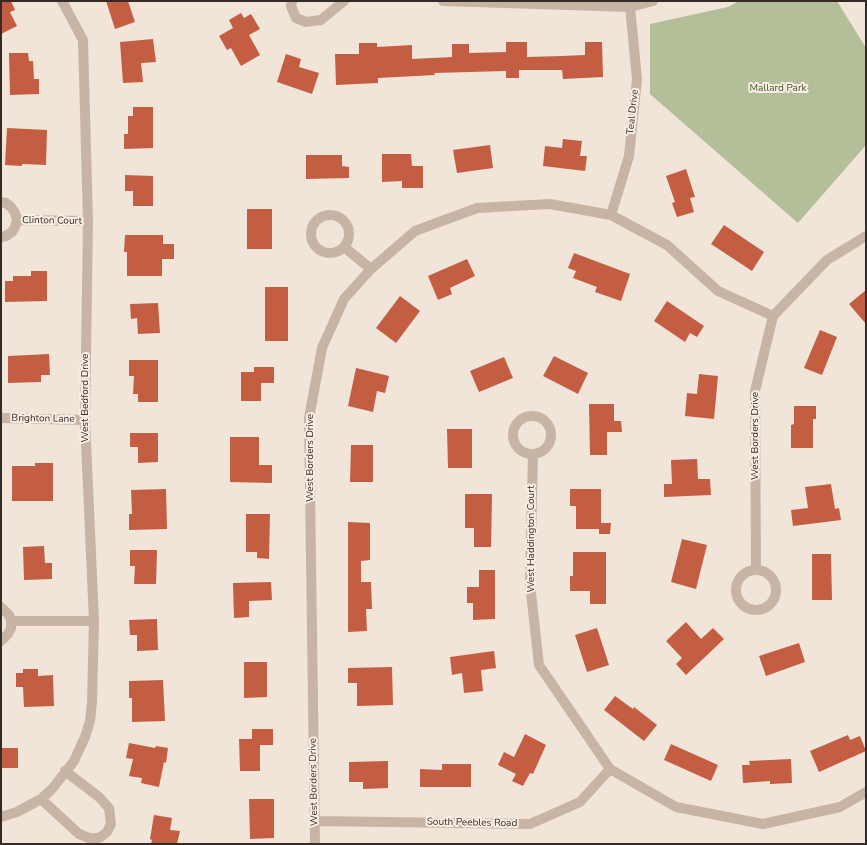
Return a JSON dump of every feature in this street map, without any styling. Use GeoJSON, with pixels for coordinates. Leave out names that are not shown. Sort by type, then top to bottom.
{"type":"FeatureCollection","features":[{"type":"Feature","properties":{"kind":"street","name":"West Bedford Drive"},"geometry":{"type":"LineString","coordinates":[[1,817],[17,812],[41,799],[52,789],[74,761],[85,737],[90,721],[92,702],[94,621],[85,420],[88,221],[83,40],[62,1]]}},
{"type":"Feature","properties":{"kind":"street"},"geometry":{"type":"LineString","coordinates":[[292,1],[291,6],[296,18],[306,22],[321,20],[344,1]]}},
{"type":"Feature","properties":{"kind":"street"},"geometry":{"type":"LineString","coordinates":[[443,1],[630,7],[653,1]]}},
{"type":"Feature","properties":{"kind":"street","name":"Teal Drive"},"geometry":{"type":"LineString","coordinates":[[611,215],[629,156],[637,79],[630,7]]}},
{"type":"Feature","properties":{"kind":"street","name":"Clinton Court"},"geometry":{"type":"LineString","coordinates":[[1,202],[6,203],[11,207],[17,220],[16,227],[12,232],[1,237]]}},
{"type":"Feature","properties":{"kind":"street","name":"West Borders Drive"},"geometry":{"type":"LineString","coordinates":[[315,844],[309,418],[322,348],[344,299],[371,270],[415,231],[476,208],[550,204],[611,215],[667,245],[718,291],[773,316],[755,391],[756,570]]}},
{"type":"Feature","properties":{"kind":"street","name":"Clinton Court"},"geometry":{"type":"LineString","coordinates":[[17,220],[88,221]]}},
{"type":"Feature","properties":{"kind":"street"},"geometry":{"type":"LineString","coordinates":[[773,316],[827,260],[866,236]]}},
{"type":"Feature","properties":{"kind":"street"},"geometry":{"type":"LineString","coordinates":[[344,248],[371,270]]}},
{"type":"Feature","properties":{"kind":"street","name":"Brighton Lane"},"geometry":{"type":"LineString","coordinates":[[1,418],[85,420]]}},
{"type":"Feature","properties":{"kind":"street","name":"West Haddington Court"},"geometry":{"type":"LineString","coordinates":[[533,454],[530,584],[540,665],[610,769]]}},
{"type":"Feature","properties":{"kind":"street"},"geometry":{"type":"LineString","coordinates":[[1,607],[9,615],[11,621],[11,628],[8,634],[1,641]]}},
{"type":"Feature","properties":{"kind":"street"},"geometry":{"type":"LineString","coordinates":[[11,621],[94,621]]}},
{"type":"Feature","properties":{"kind":"street"},"geometry":{"type":"LineString","coordinates":[[610,769],[676,807],[763,824],[840,807],[866,792]]}},
{"type":"Feature","properties":{"kind":"street","name":"South Peebles Road"},"geometry":{"type":"LineString","coordinates":[[315,821],[530,824],[580,802],[610,769]]}},
{"type":"Feature","properties":{"kind":"street"},"geometry":{"type":"LineString","coordinates":[[41,799],[79,834],[90,838],[99,838],[107,832],[111,824],[109,808],[99,797],[65,771]]}},
{"type":"Feature","properties":{"kind":"green space","name":"Mallard Park"},"geometry":{"type":"Polygon","coordinates":[[[739,1],[837,1],[866,48],[866,145],[798,223],[650,94],[650,24],[728,7],[739,1]]]}},
{"type":"Feature","properties":{"kind":"building"},"geometry":{"type":"Polygon","coordinates":[[[1,1],[11,1],[15,10],[10,12],[17,26],[1,34],[1,1]]]}},
{"type":"Feature","properties":{"kind":"building"},"geometry":{"type":"Polygon","coordinates":[[[106,1],[128,1],[135,22],[115,29],[106,1]]]}},
{"type":"Feature","properties":{"kind":"building"},"geometry":{"type":"Polygon","coordinates":[[[241,13],[244,18],[251,14],[260,29],[249,35],[260,55],[241,66],[231,48],[227,50],[219,36],[233,28],[229,20],[241,13]]]}},
{"type":"Feature","properties":{"kind":"building"},"geometry":{"type":"Polygon","coordinates":[[[153,39],[156,62],[141,63],[143,82],[123,83],[120,42],[153,39]]]}},
{"type":"Feature","properties":{"kind":"building"},"geometry":{"type":"Polygon","coordinates":[[[506,42],[527,42],[527,57],[585,55],[585,42],[602,42],[603,77],[563,79],[562,70],[519,70],[519,78],[506,78],[506,71],[434,73],[435,75],[378,78],[378,83],[336,85],[335,54],[359,54],[359,43],[377,43],[377,47],[412,45],[412,59],[452,57],[452,44],[469,44],[469,53],[506,52],[506,42]]]}},
{"type":"Feature","properties":{"kind":"building"},"geometry":{"type":"Polygon","coordinates":[[[9,53],[28,53],[29,61],[33,61],[34,79],[39,79],[39,94],[10,95],[9,53]]]}},
{"type":"Feature","properties":{"kind":"building"},"geometry":{"type":"Polygon","coordinates":[[[286,54],[301,59],[299,67],[319,73],[312,94],[277,82],[286,54]]]}},
{"type":"Feature","properties":{"kind":"building"},"geometry":{"type":"Polygon","coordinates":[[[133,107],[153,107],[153,148],[124,149],[124,134],[128,134],[128,116],[133,116],[133,107]]]}},
{"type":"Feature","properties":{"kind":"building"},"geometry":{"type":"Polygon","coordinates":[[[7,128],[47,130],[46,165],[5,165],[7,128]]]}},
{"type":"Feature","properties":{"kind":"building"},"geometry":{"type":"Polygon","coordinates":[[[563,139],[582,141],[580,156],[587,156],[585,171],[543,166],[545,146],[562,148],[563,139]]]}},
{"type":"Feature","properties":{"kind":"building"},"geometry":{"type":"Polygon","coordinates":[[[490,145],[493,168],[457,173],[453,150],[490,145]]]}},
{"type":"Feature","properties":{"kind":"building"},"geometry":{"type":"Polygon","coordinates":[[[382,154],[411,154],[412,166],[423,166],[423,188],[402,188],[402,181],[382,182],[382,154]]]}},
{"type":"Feature","properties":{"kind":"building"},"geometry":{"type":"Polygon","coordinates":[[[306,155],[342,155],[342,166],[349,167],[349,178],[306,179],[306,155]]]}},
{"type":"Feature","properties":{"kind":"building"},"geometry":{"type":"Polygon","coordinates":[[[686,169],[695,197],[690,198],[694,212],[677,217],[672,203],[675,202],[666,176],[686,169]]]}},
{"type":"Feature","properties":{"kind":"building"},"geometry":{"type":"Polygon","coordinates":[[[125,175],[153,176],[153,206],[133,206],[133,191],[125,191],[125,175]]]}},
{"type":"Feature","properties":{"kind":"building"},"geometry":{"type":"Polygon","coordinates":[[[247,209],[272,209],[272,249],[247,249],[247,209]]]}},
{"type":"Feature","properties":{"kind":"building"},"geometry":{"type":"Polygon","coordinates":[[[724,225],[764,252],[752,271],[711,244],[724,225]]]}},
{"type":"Feature","properties":{"kind":"building"},"geometry":{"type":"Polygon","coordinates":[[[125,235],[163,235],[163,244],[174,244],[174,259],[162,259],[162,276],[127,276],[127,252],[124,252],[125,235]]]}},
{"type":"Feature","properties":{"kind":"building"},"geometry":{"type":"Polygon","coordinates":[[[574,253],[630,274],[621,301],[595,292],[597,287],[573,278],[576,271],[568,268],[574,253]]]}},
{"type":"Feature","properties":{"kind":"building"},"geometry":{"type":"Polygon","coordinates":[[[467,259],[475,276],[450,288],[452,294],[438,300],[428,276],[467,259]]]}},
{"type":"Feature","properties":{"kind":"building"},"geometry":{"type":"Polygon","coordinates":[[[31,271],[47,271],[47,301],[5,302],[5,281],[13,281],[13,276],[31,276],[31,271]]]}},
{"type":"Feature","properties":{"kind":"building"},"geometry":{"type":"Polygon","coordinates":[[[265,287],[288,287],[288,341],[265,341],[265,287]]]}},
{"type":"Feature","properties":{"kind":"building"},"geometry":{"type":"Polygon","coordinates":[[[866,290],[866,324],[849,304],[866,290]]]}},
{"type":"Feature","properties":{"kind":"building"},"geometry":{"type":"Polygon","coordinates":[[[400,296],[420,311],[396,343],[376,328],[400,296]]]}},
{"type":"Feature","properties":{"kind":"building"},"geometry":{"type":"Polygon","coordinates":[[[667,301],[704,326],[697,337],[690,333],[685,342],[654,321],[667,301]]]}},
{"type":"Feature","properties":{"kind":"building"},"geometry":{"type":"Polygon","coordinates":[[[158,303],[160,333],[138,334],[137,318],[131,319],[130,304],[158,303]]]}},
{"type":"Feature","properties":{"kind":"building"},"geometry":{"type":"Polygon","coordinates":[[[820,330],[837,337],[822,375],[804,368],[820,330]]]}},
{"type":"Feature","properties":{"kind":"building"},"geometry":{"type":"Polygon","coordinates":[[[49,354],[50,375],[41,375],[41,382],[8,383],[8,356],[49,354]]]}},
{"type":"Feature","properties":{"kind":"building"},"geometry":{"type":"Polygon","coordinates":[[[554,356],[588,373],[578,394],[543,376],[554,356]]]}},
{"type":"Feature","properties":{"kind":"building"},"geometry":{"type":"Polygon","coordinates":[[[504,357],[513,378],[479,392],[470,371],[504,357]]]}},
{"type":"Feature","properties":{"kind":"building"},"geometry":{"type":"Polygon","coordinates":[[[129,360],[158,360],[158,402],[138,402],[138,394],[133,394],[134,376],[129,376],[129,360]]]}},
{"type":"Feature","properties":{"kind":"building"},"geometry":{"type":"Polygon","coordinates":[[[254,367],[274,367],[274,383],[261,383],[261,401],[241,401],[241,372],[254,372],[254,367]]]}},
{"type":"Feature","properties":{"kind":"building"},"geometry":{"type":"Polygon","coordinates":[[[356,368],[389,376],[385,393],[377,391],[373,412],[348,406],[356,368]]]}},
{"type":"Feature","properties":{"kind":"building"},"geometry":{"type":"Polygon","coordinates":[[[699,374],[718,376],[714,419],[685,416],[687,393],[697,394],[699,374]]]}},
{"type":"Feature","properties":{"kind":"building"},"geometry":{"type":"Polygon","coordinates":[[[589,404],[614,404],[614,421],[621,421],[622,432],[607,432],[607,455],[590,455],[589,404]]]}},
{"type":"Feature","properties":{"kind":"building"},"geometry":{"type":"Polygon","coordinates":[[[794,406],[816,406],[816,419],[813,419],[813,448],[791,448],[791,425],[794,424],[794,406]]]}},
{"type":"Feature","properties":{"kind":"building"},"geometry":{"type":"Polygon","coordinates":[[[447,429],[472,429],[472,468],[448,468],[447,429]]]}},
{"type":"Feature","properties":{"kind":"building"},"geometry":{"type":"Polygon","coordinates":[[[130,433],[158,433],[158,462],[138,463],[138,447],[130,447],[130,433]]]}},
{"type":"Feature","properties":{"kind":"building"},"geometry":{"type":"Polygon","coordinates":[[[230,437],[259,437],[259,465],[272,465],[272,483],[230,482],[230,437]]]}},
{"type":"Feature","properties":{"kind":"building"},"geometry":{"type":"Polygon","coordinates":[[[351,445],[373,445],[373,482],[350,482],[351,445]]]}},
{"type":"Feature","properties":{"kind":"building"},"geometry":{"type":"Polygon","coordinates":[[[697,459],[698,479],[710,479],[711,495],[664,497],[664,484],[672,484],[671,460],[697,459]]]}},
{"type":"Feature","properties":{"kind":"building"},"geometry":{"type":"Polygon","coordinates":[[[35,463],[53,463],[53,501],[12,501],[12,466],[35,466],[35,463]]]}},
{"type":"Feature","properties":{"kind":"building"},"geometry":{"type":"Polygon","coordinates":[[[831,484],[835,509],[839,508],[841,520],[793,526],[791,510],[808,508],[805,487],[831,484]]]}},
{"type":"Feature","properties":{"kind":"building"},"geometry":{"type":"Polygon","coordinates":[[[166,489],[167,529],[129,530],[129,514],[132,514],[131,490],[166,489]]]}},
{"type":"Feature","properties":{"kind":"building"},"geometry":{"type":"Polygon","coordinates":[[[570,489],[601,489],[601,523],[611,523],[610,534],[599,534],[599,529],[576,529],[576,506],[570,506],[570,489]]]}},
{"type":"Feature","properties":{"kind":"building"},"geometry":{"type":"Polygon","coordinates":[[[465,494],[492,494],[491,547],[474,547],[474,528],[465,528],[465,494]]]}},
{"type":"Feature","properties":{"kind":"building"},"geometry":{"type":"Polygon","coordinates":[[[246,514],[270,514],[269,559],[257,558],[257,552],[246,552],[246,514]]]}},
{"type":"Feature","properties":{"kind":"building"},"geometry":{"type":"Polygon","coordinates":[[[348,522],[370,523],[370,560],[361,561],[361,582],[371,582],[372,609],[366,609],[367,631],[348,632],[348,522]]]}},
{"type":"Feature","properties":{"kind":"building"},"geometry":{"type":"Polygon","coordinates":[[[682,539],[707,545],[696,589],[671,582],[682,539]]]}},
{"type":"Feature","properties":{"kind":"building"},"geometry":{"type":"Polygon","coordinates":[[[44,546],[45,563],[52,563],[52,579],[24,580],[23,547],[44,546]]]}},
{"type":"Feature","properties":{"kind":"building"},"geometry":{"type":"Polygon","coordinates":[[[130,550],[157,550],[156,584],[134,584],[135,566],[130,566],[130,550]]]}},
{"type":"Feature","properties":{"kind":"building"},"geometry":{"type":"Polygon","coordinates":[[[573,552],[606,552],[606,604],[590,604],[590,591],[570,591],[570,576],[573,576],[573,552]]]}},
{"type":"Feature","properties":{"kind":"building"},"geometry":{"type":"Polygon","coordinates":[[[812,554],[831,554],[832,600],[812,600],[812,554]]]}},
{"type":"Feature","properties":{"kind":"building"},"geometry":{"type":"Polygon","coordinates":[[[479,570],[495,570],[495,619],[473,620],[473,603],[467,603],[467,587],[479,587],[479,570]]]}},
{"type":"Feature","properties":{"kind":"building"},"geometry":{"type":"Polygon","coordinates":[[[271,582],[272,600],[249,601],[249,617],[234,618],[233,583],[271,582]]]}},
{"type":"Feature","properties":{"kind":"building"},"geometry":{"type":"Polygon","coordinates":[[[157,619],[158,650],[137,651],[137,635],[130,635],[129,620],[157,619]]]}},
{"type":"Feature","properties":{"kind":"building"},"geometry":{"type":"Polygon","coordinates":[[[686,622],[701,639],[713,628],[724,639],[686,675],[676,664],[682,658],[666,641],[686,622]]]}},
{"type":"Feature","properties":{"kind":"building"},"geometry":{"type":"Polygon","coordinates":[[[597,628],[609,665],[587,672],[575,635],[597,628]]]}},
{"type":"Feature","properties":{"kind":"building"},"geometry":{"type":"Polygon","coordinates":[[[799,643],[805,662],[766,676],[759,656],[799,643]]]}},
{"type":"Feature","properties":{"kind":"building"},"geometry":{"type":"Polygon","coordinates":[[[494,651],[496,668],[481,670],[483,691],[464,693],[462,673],[452,675],[450,657],[494,651]]]}},
{"type":"Feature","properties":{"kind":"building"},"geometry":{"type":"Polygon","coordinates":[[[244,662],[267,662],[267,697],[244,698],[244,662]]]}},
{"type":"Feature","properties":{"kind":"building"},"geometry":{"type":"Polygon","coordinates":[[[392,667],[393,705],[357,706],[357,683],[348,683],[348,668],[392,667]]]}},
{"type":"Feature","properties":{"kind":"building"},"geometry":{"type":"Polygon","coordinates":[[[23,669],[38,669],[38,676],[53,675],[54,706],[24,707],[23,687],[16,687],[16,673],[23,673],[23,669]]]}},
{"type":"Feature","properties":{"kind":"building"},"geometry":{"type":"Polygon","coordinates":[[[163,680],[165,721],[132,722],[132,698],[129,698],[129,681],[163,680]]]}},
{"type":"Feature","properties":{"kind":"building"},"geometry":{"type":"Polygon","coordinates":[[[615,696],[633,709],[634,707],[657,725],[644,741],[604,710],[615,696]]]}},
{"type":"Feature","properties":{"kind":"building"},"geometry":{"type":"Polygon","coordinates":[[[252,729],[273,729],[273,745],[260,745],[260,771],[240,771],[239,739],[252,739],[252,729]]]}},
{"type":"Feature","properties":{"kind":"building"},"geometry":{"type":"Polygon","coordinates":[[[525,734],[546,745],[533,774],[530,773],[523,786],[512,781],[516,774],[498,765],[504,752],[514,757],[525,734]]]}},
{"type":"Feature","properties":{"kind":"building"},"geometry":{"type":"Polygon","coordinates":[[[848,735],[850,740],[860,736],[866,751],[819,772],[810,751],[848,735]]]}},
{"type":"Feature","properties":{"kind":"building"},"geometry":{"type":"Polygon","coordinates":[[[129,743],[155,748],[156,746],[168,748],[166,763],[164,762],[159,787],[141,783],[142,778],[129,776],[133,759],[126,758],[129,743]]]}},
{"type":"Feature","properties":{"kind":"building"},"geometry":{"type":"Polygon","coordinates":[[[671,744],[718,765],[711,781],[664,760],[671,744]]]}},
{"type":"Feature","properties":{"kind":"building"},"geometry":{"type":"Polygon","coordinates":[[[1,748],[18,748],[18,768],[1,768],[1,748]]]}},
{"type":"Feature","properties":{"kind":"building"},"geometry":{"type":"Polygon","coordinates":[[[791,759],[792,783],[770,784],[770,781],[743,783],[742,765],[750,765],[749,761],[791,759]]]}},
{"type":"Feature","properties":{"kind":"building"},"geometry":{"type":"Polygon","coordinates":[[[388,761],[388,788],[363,789],[363,782],[349,782],[349,762],[388,761]]]}},
{"type":"Feature","properties":{"kind":"building"},"geometry":{"type":"Polygon","coordinates":[[[442,764],[471,764],[471,787],[420,787],[420,769],[442,770],[442,764]]]}},
{"type":"Feature","properties":{"kind":"building"},"geometry":{"type":"Polygon","coordinates":[[[249,799],[274,799],[274,838],[250,839],[249,799]]]}},
{"type":"Feature","properties":{"kind":"building"},"geometry":{"type":"Polygon","coordinates":[[[154,815],[172,818],[170,830],[180,831],[177,844],[151,844],[152,840],[150,839],[154,815]]]}}]}
